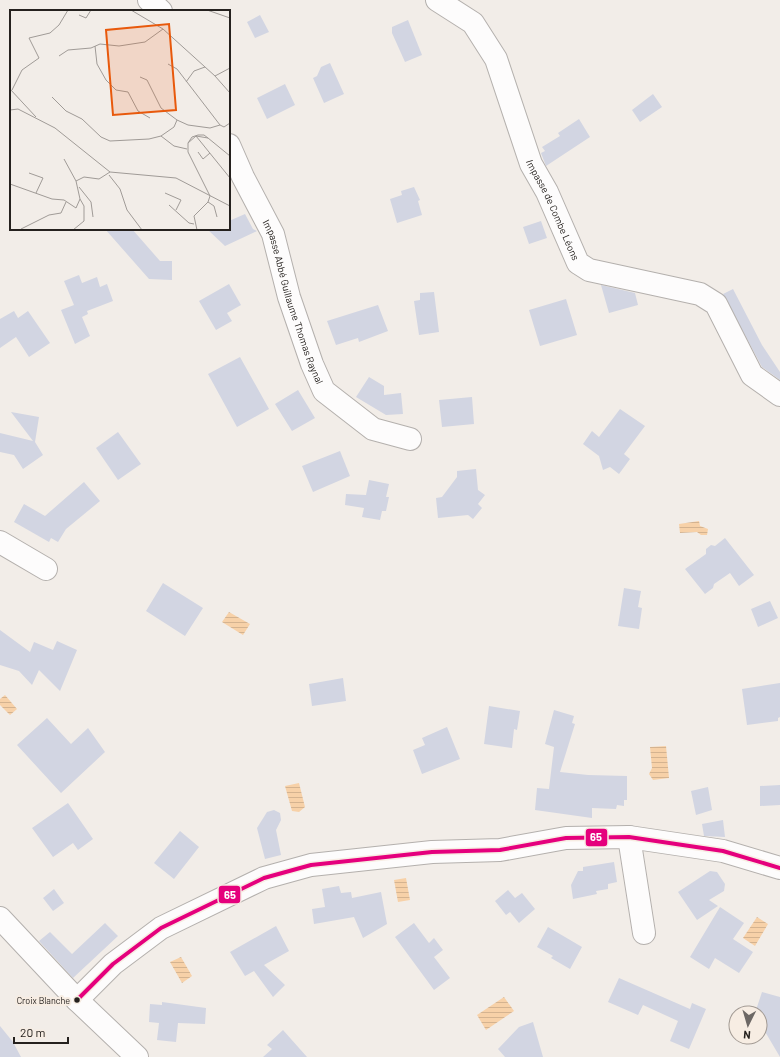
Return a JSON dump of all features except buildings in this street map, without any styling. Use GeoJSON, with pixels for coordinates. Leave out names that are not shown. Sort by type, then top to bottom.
{"type":"FeatureCollection","features":[{"type":"Feature","properties":{"kind":"street"},"geometry":{"type":"LineString","coordinates":[[149,0],[160,10]]}},
{"type":"Feature","properties":{"kind":"street","name":"Impasse de Combe Léons"},"geometry":{"type":"LineString","coordinates":[[437,0],[473,23],[496,59],[531,164],[547,192],[578,263],[589,270],[700,294],[716,304],[752,375],[780,395]]}},
{"type":"Feature","properties":{"kind":"street","name":"Impasse Abbé Guillaume Thomas Raynal"},"geometry":{"type":"LineString","coordinates":[[230,147],[243,177],[273,234],[289,297],[312,364],[324,391],[373,429],[410,439]]}},
{"type":"Feature","properties":{"kind":"street"},"geometry":{"type":"LineString","coordinates":[[0,542],[46,569]]}},
{"type":"Feature","properties":{"kind":"street"},"geometry":{"type":"LineString","coordinates":[[77,1000],[113,964],[161,928],[264,878],[311,865],[432,852],[500,850],[566,838],[630,837],[723,851],[780,868]]}},
{"type":"Feature","properties":{"kind":"street"},"geometry":{"type":"LineString","coordinates":[[630,837],[644,933]]}},
{"type":"Feature","properties":{"kind":"street"},"geometry":{"type":"LineString","coordinates":[[0,918],[77,1000],[137,1057]]}},
{"type":"Feature","properties":{"kind":"shaded area"},"geometry":{"type":"Polygon","coordinates":[[[699,521],[700,526],[708,529],[707,535],[701,535],[697,532],[680,533],[679,524],[699,521]]]}},
{"type":"Feature","properties":{"kind":"shaded area"},"geometry":{"type":"Polygon","coordinates":[[[229,612],[250,624],[243,635],[222,622],[229,612]]]}},
{"type":"Feature","properties":{"kind":"shaded area"},"geometry":{"type":"Polygon","coordinates":[[[5,695],[17,709],[10,715],[0,705],[0,699],[5,695]]]}},
{"type":"Feature","properties":{"kind":"shaded area"},"geometry":{"type":"Polygon","coordinates":[[[666,746],[669,778],[653,780],[649,774],[652,768],[650,747],[666,746]]]}},
{"type":"Feature","properties":{"kind":"shaded area"},"geometry":{"type":"Polygon","coordinates":[[[299,783],[305,807],[299,812],[292,811],[285,786],[299,783]]]}},
{"type":"Feature","properties":{"kind":"shaded area"},"geometry":{"type":"Polygon","coordinates":[[[406,878],[410,900],[398,902],[394,880],[406,878]]]}},
{"type":"Feature","properties":{"kind":"shaded area"},"geometry":{"type":"Polygon","coordinates":[[[757,917],[768,924],[755,946],[743,938],[757,917]]]}},
{"type":"Feature","properties":{"kind":"shaded area"},"geometry":{"type":"Polygon","coordinates":[[[181,957],[192,976],[182,983],[170,962],[181,957]]]}},
{"type":"Feature","properties":{"kind":"shaded area"},"geometry":{"type":"Polygon","coordinates":[[[504,997],[514,1011],[486,1030],[477,1015],[504,997]]]}},
{"type":"Feature","properties":{"kind":"transit line","name":"65"},"geometry":{"type":"LineString","coordinates":[[77,1000],[113,964],[161,928],[264,878],[311,865],[432,852],[500,850],[566,838],[629,837],[723,851],[780,868]]}},
{"type":"Feature","properties":{"kind":"place","name":"Croix Blanche"},"geometry":{"type":"Point","coordinates":[77,1000]}}]}
